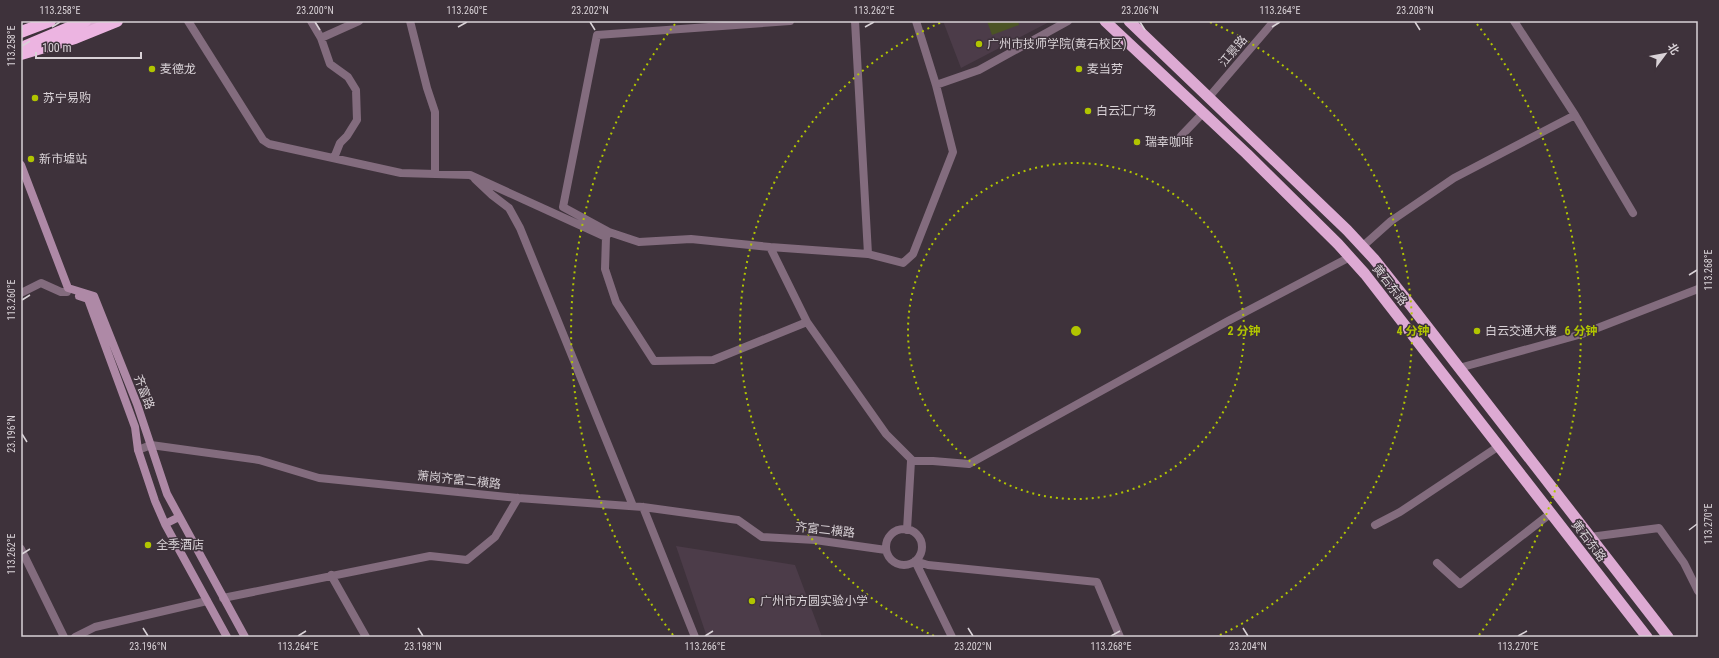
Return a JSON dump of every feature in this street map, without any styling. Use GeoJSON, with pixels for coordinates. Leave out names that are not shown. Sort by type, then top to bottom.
{"type":"FeatureCollection","features":[{"type":"Feature","properties":{"kind":"highway"},"geometry":{"type":"LineString","coordinates":[[21,32],[50,21]]}},
{"type":"Feature","properties":{"kind":"highway"},"geometry":{"type":"LineString","coordinates":[[21,47],[85,21]]}},
{"type":"Feature","properties":{"kind":"highway"},"geometry":{"type":"LineString","coordinates":[[21,54],[100,21]]}},
{"type":"Feature","properties":{"kind":"highway"},"geometry":{"type":"LineString","coordinates":[[21,54],[75,38],[117,21]]}},
{"type":"Feature","properties":{"kind":"highway","name":"黄石东路"},"geometry":{"type":"LineString","coordinates":[[1105,21],[1203,113],[1350,256],[1378,289],[1647,637]]}},
{"type":"Feature","properties":{"kind":"highway","name":"黄石东路"},"geometry":{"type":"LineString","coordinates":[[1129,21],[1363,246],[1460,368],[1668,637]]}},
{"type":"Feature","properties":{"kind":"highway"},"geometry":{"type":"LineString","coordinates":[[21,27],[36,22]]}},
{"type":"Feature","properties":{"kind":"main road"},"geometry":{"type":"LineString","coordinates":[[21,165],[67,290]]}},
{"type":"Feature","properties":{"kind":"main road"},"geometry":{"type":"LineString","coordinates":[[21,172],[67,290]]}},
{"type":"Feature","properties":{"kind":"main road","name":"齐富路"},"geometry":{"type":"LineString","coordinates":[[67,290],[94,296],[152,445],[167,494],[245,637]]}},
{"type":"Feature","properties":{"kind":"main road","name":"齐富路"},"geometry":{"type":"LineString","coordinates":[[67,290],[88,299],[135,427],[138,450],[148,482],[165,524],[227,637]]}},
{"type":"Feature","properties":{"kind":"main road"},"geometry":{"type":"LineString","coordinates":[[165,524],[179,517]]}},
{"type":"Feature","properties":{"kind":"street"},"geometry":{"type":"LineString","coordinates":[[188,21],[263,140],[269,144],[401,173],[470,175],[607,234],[639,242],[691,239],[770,247],[868,254],[903,263],[913,254],[953,152],[936,84],[916,21]]}},
{"type":"Feature","properties":{"kind":"street"},"geometry":{"type":"LineString","coordinates":[[311,21],[321,38],[330,64],[348,77],[356,90],[356,120],[347,136],[340,143],[334,158]]}},
{"type":"Feature","properties":{"kind":"street"},"geometry":{"type":"LineString","coordinates":[[321,38],[359,21]]}},
{"type":"Feature","properties":{"kind":"street"},"geometry":{"type":"LineString","coordinates":[[410,21],[427,88],[435,112],[435,174]]}},
{"type":"Feature","properties":{"kind":"street"},"geometry":{"type":"LineString","coordinates":[[607,234],[563,207],[597,35],[790,21]]}},
{"type":"Feature","properties":{"kind":"street"},"geometry":{"type":"LineString","coordinates":[[855,21],[868,254]]}},
{"type":"Feature","properties":{"kind":"street"},"geometry":{"type":"LineString","coordinates":[[936,84],[979,70],[1068,21]]}},
{"type":"Feature","properties":{"kind":"street","name":"江景路"},"geometry":{"type":"LineString","coordinates":[[1209,97],[1274,21]]}},
{"type":"Feature","properties":{"kind":"street"},"geometry":{"type":"LineString","coordinates":[[1514,21],[1575,115],[1634,212]]}},
{"type":"Feature","properties":{"kind":"street"},"geometry":{"type":"LineString","coordinates":[[1181,136],[1203,113]]}},
{"type":"Feature","properties":{"kind":"street"},"geometry":{"type":"LineString","coordinates":[[1363,246],[1392,221],[1454,178],[1575,115]]}},
{"type":"Feature","properties":{"kind":"street"},"geometry":{"type":"LineString","coordinates":[[470,175],[509,208],[520,228],[633,506]]}},
{"type":"Feature","properties":{"kind":"street"},"geometry":{"type":"LineString","coordinates":[[607,234],[605,269],[616,302],[654,361],[713,360],[807,322]]}},
{"type":"Feature","properties":{"kind":"street"},"geometry":{"type":"LineString","coordinates":[[770,247],[807,322],[886,434],[913,461],[969,464],[1228,321],[1350,256]]}},
{"type":"Feature","properties":{"kind":"street"},"geometry":{"type":"LineString","coordinates":[[21,293],[41,283],[61,292],[67,290]]}},
{"type":"Feature","properties":{"kind":"street"},"geometry":{"type":"LineString","coordinates":[[1460,368],[1582,334],[1698,289]]}},
{"type":"Feature","properties":{"kind":"street"},"geometry":{"type":"LineString","coordinates":[[138,450],[152,445]]}},
{"type":"Feature","properties":{"kind":"street","name":"萧岗齐富二横路"},"geometry":{"type":"LineString","coordinates":[[152,445],[260,460],[319,478],[518,498],[643,507],[738,520],[762,537]]}},
{"type":"Feature","properties":{"kind":"street"},"geometry":{"type":"LineString","coordinates":[[1375,525],[1400,512],[1499,446]]}},
{"type":"Feature","properties":{"kind":"street"},"geometry":{"type":"LineString","coordinates":[[907,530],[911,461],[913,461]]}},
{"type":"Feature","properties":{"kind":"street"},"geometry":{"type":"LineString","coordinates":[[223,598],[430,556],[467,560],[495,537],[518,498]]}},
{"type":"Feature","properties":{"kind":"street"},"geometry":{"type":"LineString","coordinates":[[643,507],[695,637]]}},
{"type":"Feature","properties":{"kind":"street"},"geometry":{"type":"LineString","coordinates":[[1437,563],[1460,584],[1551,513]]}},
{"type":"Feature","properties":{"kind":"street"},"geometry":{"type":"LineString","coordinates":[[1590,537],[1659,528],[1684,563],[1698,591]]}},
{"type":"Feature","properties":{"kind":"street"},"geometry":{"type":"LineString","coordinates":[[900,530],[907,530],[914,533],[920,541],[921,551],[915,561],[910,564],[900,565],[891,559],[886,550],[887,541],[892,534],[900,530]]}},
{"type":"Feature","properties":{"kind":"street","name":"齐富二横路"},"geometry":{"type":"LineString","coordinates":[[762,537],[815,540],[886,550]]}},
{"type":"Feature","properties":{"kind":"street"},"geometry":{"type":"LineString","coordinates":[[21,549],[64,637]]}},
{"type":"Feature","properties":{"kind":"street"},"geometry":{"type":"LineString","coordinates":[[915,561],[952,637]]}},
{"type":"Feature","properties":{"kind":"street"},"geometry":{"type":"LineString","coordinates":[[915,561],[928,565],[1097,582],[1120,637]]}},
{"type":"Feature","properties":{"kind":"street"},"geometry":{"type":"LineString","coordinates":[[331,575],[366,637]]}},
{"type":"Feature","properties":{"kind":"street"},"geometry":{"type":"LineString","coordinates":[[76,637],[95,627],[207,601]]}},
{"type":"Feature","properties":{"kind":"shaded area","name":"广州市技师学院(黄石校区)"},"geometry":{"type":"Polygon","coordinates":[[[943,21],[1051,21],[961,68],[943,21]]]}},
{"type":"Feature","properties":{"kind":"shaded area","name":"广州市方圆实验小学"},"geometry":{"type":"Polygon","coordinates":[[[676,546],[795,565],[822,637],[707,637],[676,546]]]}},
{"type":"Feature","properties":{"kind":"green space"},"geometry":{"type":"Polygon","coordinates":[[[987,21],[1018,21],[1019,25],[992,35],[987,21]]]}},
{"type":"Feature","properties":{"kind":"place","name":"广州市技师学院(黄石校区)"},"geometry":{"type":"Point","coordinates":[979,44]}},
{"type":"Feature","properties":{"kind":"place","name":"麦德龙"},"geometry":{"type":"Point","coordinates":[152,69]}},
{"type":"Feature","properties":{"kind":"place","name":"麦当劳"},"geometry":{"type":"Point","coordinates":[1079,69]}},
{"type":"Feature","properties":{"kind":"place","name":"苏宁易购"},"geometry":{"type":"Point","coordinates":[35,98]}},
{"type":"Feature","properties":{"kind":"place","name":"白云汇广场"},"geometry":{"type":"Point","coordinates":[1088,111]}},
{"type":"Feature","properties":{"kind":"place","name":"瑞幸咖啡"},"geometry":{"type":"Point","coordinates":[1137,142]}},
{"type":"Feature","properties":{"kind":"place","name":"新市墟站"},"geometry":{"type":"Point","coordinates":[31,159]}},
{"type":"Feature","properties":{"kind":"place","name":"白云交通大楼"},"geometry":{"type":"Point","coordinates":[1477,331]}},
{"type":"Feature","properties":{"kind":"place","name":"全季酒店"},"geometry":{"type":"Point","coordinates":[148,545]}},
{"type":"Feature","properties":{"kind":"place","name":"广州市方圆实验小学"},"geometry":{"type":"Point","coordinates":[752,601]}}]}
